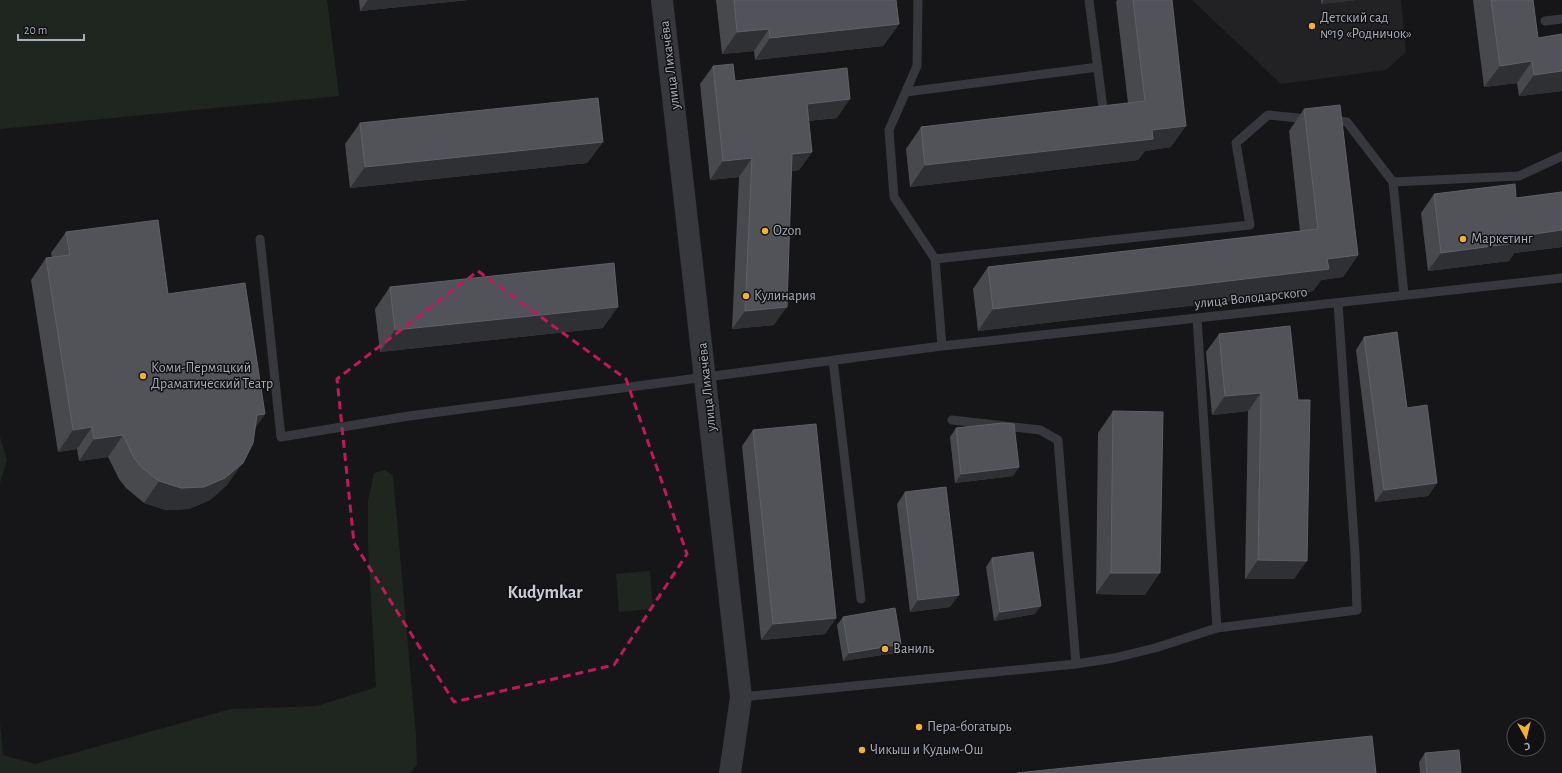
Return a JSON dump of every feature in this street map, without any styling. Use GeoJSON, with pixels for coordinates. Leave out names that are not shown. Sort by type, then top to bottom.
{"type":"FeatureCollection","features":[{"type":"Feature","properties":{"kind":"street","name":"улица Лихачёва"},"geometry":{"type":"LineString","coordinates":[[662,0],[706,377],[741,697],[730,773]]}},
{"type":"Feature","properties":{"kind":"lane"},"geometry":{"type":"LineString","coordinates":[[918,0],[917,66],[889,130],[894,197],[936,259],[942,346]]}},
{"type":"Feature","properties":{"kind":"lane"},"geometry":{"type":"LineString","coordinates":[[1089,0],[1104,116]]}},
{"type":"Feature","properties":{"kind":"lane"},"geometry":{"type":"LineString","coordinates":[[1545,21],[1562,19]]}},
{"type":"Feature","properties":{"kind":"lane"},"geometry":{"type":"LineString","coordinates":[[906,92],[1098,67]]}},
{"type":"Feature","properties":{"kind":"lane"},"geometry":{"type":"LineString","coordinates":[[936,259],[1250,225],[1236,143],[1268,115],[1347,122],[1393,182],[1404,295]]}},
{"type":"Feature","properties":{"kind":"lane"},"geometry":{"type":"LineString","coordinates":[[1393,182],[1519,176],[1562,156]]}},
{"type":"Feature","properties":{"kind":"lane","name":"улица Володарского"},"geometry":{"type":"LineString","coordinates":[[260,238],[281,438],[409,416],[942,346],[1562,278]]}},
{"type":"Feature","properties":{"kind":"lane"},"geometry":{"type":"LineString","coordinates":[[741,697],[1076,664],[1114,658],[1155,648],[1217,628],[1356,610],[1355,553],[1338,303]]}},
{"type":"Feature","properties":{"kind":"lane"},"geometry":{"type":"LineString","coordinates":[[1196,318],[1217,628]]}},
{"type":"Feature","properties":{"kind":"lane"},"geometry":{"type":"LineString","coordinates":[[833,360],[861,599]]}},
{"type":"Feature","properties":{"kind":"lane"},"geometry":{"type":"LineString","coordinates":[[952,420],[1040,430],[1058,440],[1076,664]]}},
{"type":"Feature","properties":{"kind":"highlighted area"},"geometry":{"type":"Polygon","coordinates":[[[478,271],[626,379],[687,554],[614,665],[454,702],[354,543],[337,379],[478,271]]]}},
{"type":"Feature","properties":{"kind":"shaded area"},"geometry":{"type":"Polygon","coordinates":[[[0,0],[327,0],[339,96],[0,129],[0,0]]]}},
{"type":"Feature","properties":{"kind":"shaded area","name":"Детский сад №19 «Родничок»"},"geometry":{"type":"Polygon","coordinates":[[[1192,0],[1401,0],[1406,52],[1386,70],[1281,84],[1192,0]]]}},
{"type":"Feature","properties":{"kind":"shaded area"},"geometry":{"type":"Polygon","coordinates":[[[0,437],[7,460],[0,483],[0,437]]]}},
{"type":"Feature","properties":{"kind":"shaded area"},"geometry":{"type":"Polygon","coordinates":[[[385,470],[393,476],[416,735],[417,765],[410,773],[0,773],[0,722],[3,755],[35,764],[231,709],[317,706],[376,687],[368,547],[368,500],[374,473],[385,470]]]}},
{"type":"Feature","properties":{"kind":"shaded area"},"geometry":{"type":"Polygon","coordinates":[[[650,571],[653,609],[619,612],[616,574],[650,571]]]}},
{"type":"Feature","properties":{"kind":"building"},"geometry":{"type":"Polygon","coordinates":[[[734,0],[896,0],[899,24],[770,38],[769,29],[737,32],[734,0]]]}},
{"type":"Feature","properties":{"kind":"building"},"geometry":{"type":"Polygon","coordinates":[[[1133,0],[1172,0],[1186,126],[1152,130],[1153,139],[925,165],[921,127],[1145,101],[1133,0]]]}},
{"type":"Feature","properties":{"kind":"building"},"geometry":{"type":"Polygon","coordinates":[[[1491,0],[1533,0],[1538,38],[1562,34],[1562,71],[1534,75],[1532,61],[1500,66],[1491,0]]]}},
{"type":"Feature","properties":{"kind":"building"},"geometry":{"type":"Polygon","coordinates":[[[733,64],[735,81],[847,68],[850,99],[807,104],[812,152],[792,154],[787,307],[745,311],[752,158],[723,161],[713,66],[733,64]]]}},
{"type":"Feature","properties":{"kind":"building"},"geometry":{"type":"Polygon","coordinates":[[[598,98],[603,142],[365,167],[360,123],[598,98]]]}},
{"type":"Feature","properties":{"kind":"building"},"geometry":{"type":"Polygon","coordinates":[[[1340,105],[1358,255],[1327,259],[1329,269],[993,309],[988,267],[1318,229],[1304,109],[1340,105]]]}},
{"type":"Feature","properties":{"kind":"building"},"geometry":{"type":"Polygon","coordinates":[[[1515,184],[1516,198],[1562,192],[1562,230],[1521,236],[1522,242],[1441,253],[1434,194],[1515,184]]]}},
{"type":"Feature","properties":{"kind":"building","name":"Коми-Пермяцкий Драматический Театр"},"geometry":{"type":"Polygon","coordinates":[[[158,220],[168,294],[245,283],[265,414],[257,415],[253,443],[243,463],[225,478],[204,487],[181,488],[159,481],[141,467],[134,458],[123,435],[94,439],[92,427],[73,430],[46,258],[70,255],[66,232],[158,220]]]}},
{"type":"Feature","properties":{"kind":"building"},"geometry":{"type":"Polygon","coordinates":[[[614,263],[618,307],[395,330],[390,287],[614,263]]]}},
{"type":"Feature","properties":{"kind":"building"},"geometry":{"type":"Polygon","coordinates":[[[1290,326],[1298,400],[1310,400],[1307,561],[1258,560],[1261,393],[1225,396],[1219,334],[1290,326]]]}},
{"type":"Feature","properties":{"kind":"building"},"geometry":{"type":"Polygon","coordinates":[[[1397,332],[1407,408],[1427,405],[1437,483],[1384,490],[1364,337],[1397,332]]]}},
{"type":"Feature","properties":{"kind":"building"},"geometry":{"type":"Polygon","coordinates":[[[1113,411],[1163,412],[1160,573],[1111,573],[1113,411]]]}},
{"type":"Feature","properties":{"kind":"building"},"geometry":{"type":"Polygon","coordinates":[[[1003,423],[1014,424],[1019,467],[961,474],[956,428],[1003,423]]]}},
{"type":"Feature","properties":{"kind":"building"},"geometry":{"type":"Polygon","coordinates":[[[816,424],[836,618],[773,624],[753,430],[816,424]]]}},
{"type":"Feature","properties":{"kind":"building"},"geometry":{"type":"Polygon","coordinates":[[[946,487],[959,595],[918,600],[905,492],[946,487]]]}},
{"type":"Feature","properties":{"kind":"building"},"geometry":{"type":"Polygon","coordinates":[[[1033,552],[1041,606],[1000,612],[992,558],[1033,552]]]}},
{"type":"Feature","properties":{"kind":"building"},"geometry":{"type":"Polygon","coordinates":[[[895,608],[901,644],[849,653],[843,617],[895,608]]]}},
{"type":"Feature","properties":{"kind":"building"},"geometry":{"type":"Polygon","coordinates":[[[1372,736],[1376,773],[1017,773],[1372,736]]]}},
{"type":"Feature","properties":{"kind":"building"},"geometry":{"type":"Polygon","coordinates":[[[1459,750],[1461,773],[1427,773],[1425,753],[1459,750]]]}},
{"type":"Feature","properties":{"kind":"place","name":"Детский сад №19 «Родничок»"},"geometry":{"type":"Point","coordinates":[1312,26]}},
{"type":"Feature","properties":{"kind":"place","name":"Ozon"},"geometry":{"type":"Point","coordinates":[765,231]}},
{"type":"Feature","properties":{"kind":"place","name":"Маркетинг"},"geometry":{"type":"Point","coordinates":[1463,239]}},
{"type":"Feature","properties":{"kind":"place","name":"Кулинария"},"geometry":{"type":"Point","coordinates":[746,296]}},
{"type":"Feature","properties":{"kind":"place","name":"Коми-Пермяцкий Драматический Театр"},"geometry":{"type":"Point","coordinates":[143,376]}},
{"type":"Feature","properties":{"kind":"place","name":"Ваниль"},"geometry":{"type":"Point","coordinates":[885,649]}},
{"type":"Feature","properties":{"kind":"place","name":"Пера-богатырь"},"geometry":{"type":"Point","coordinates":[919,727]}},
{"type":"Feature","properties":{"kind":"place","name":"Чикыш и Кудым-Ош"},"geometry":{"type":"Point","coordinates":[862,750]}},
{"type":"Feature","properties":{"kind":"district","name":"Kudymkar"},"geometry":{"type":"Point","coordinates":[545,593]}}]}
